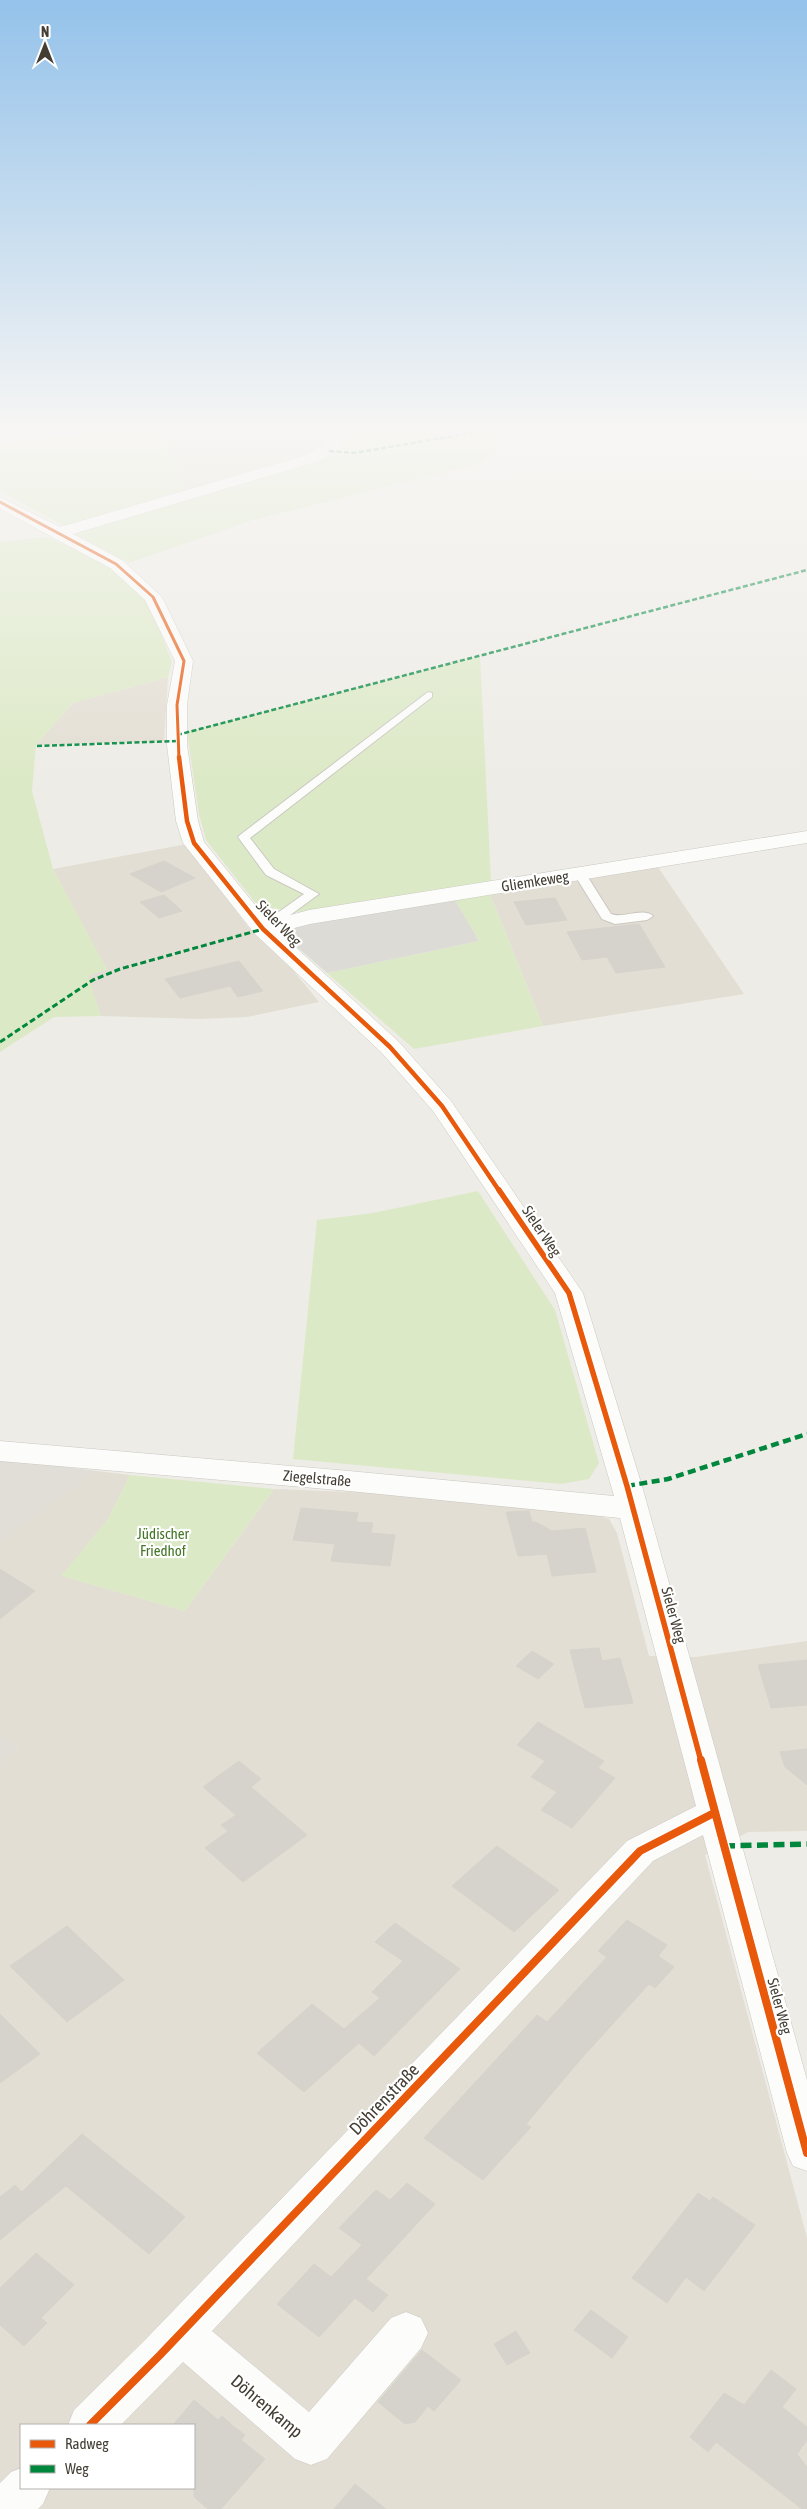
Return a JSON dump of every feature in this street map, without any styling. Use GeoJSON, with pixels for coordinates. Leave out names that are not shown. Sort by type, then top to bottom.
{"type":"FeatureCollection","features":[{"type":"Feature","properties":{"kind":"street","name":"Sieler Weg"},"geometry":{"type":"LineString","coordinates":[[82,546],[116,564],[153,597],[184,661],[178,706],[177,745],[187,821],[194,842],[263,929],[390,1047],[442,1106],[569,1293],[633,1510],[807,2153]]}},
{"type":"Feature","properties":{"kind":"street","name":"Gliemkeweg"},"geometry":{"type":"LineString","coordinates":[[263,929],[309,917],[807,837]]}},
{"type":"Feature","properties":{"kind":"street","name":"Ziegelstraße"},"geometry":{"type":"LineString","coordinates":[[0,1452],[349,1481],[633,1510]]}},
{"type":"Feature","properties":{"kind":"street","name":"Döhrenstraße"},"geometry":{"type":"LineString","coordinates":[[91,2424],[640,1851],[714,1813]]}},
{"type":"Feature","properties":{"kind":"street","name":"Döhrenkamp"},"geometry":{"type":"LineString","coordinates":[[181,2332],[311,2443],[406,2333]]}},
{"type":"Feature","properties":{"kind":"street"},"geometry":{"type":"LineString","coordinates":[[6,2509],[26,2489]]}},
{"type":"Feature","properties":{"kind":"lane"},"geometry":{"type":"LineString","coordinates":[[263,929],[313,894],[270,872],[244,837],[428,695]]}},
{"type":"Feature","properties":{"kind":"lane"},"geometry":{"type":"LineString","coordinates":[[580,874],[606,916],[615,920],[647,916]]}},
{"type":"Feature","properties":{"kind":"shaded area"},"geometry":{"type":"Polygon","coordinates":[[[168,677],[164,741],[36,745],[73,703],[168,677]]]}},
{"type":"Feature","properties":{"kind":"shaded area"},"geometry":{"type":"Polygon","coordinates":[[[187,844],[248,927],[293,970],[319,1002],[247,1017],[201,1019],[101,1016],[87,976],[106,969],[53,869],[187,844]]]}},
{"type":"Feature","properties":{"kind":"shaded area"},"geometry":{"type":"Polygon","coordinates":[[[658,867],[744,994],[543,1026],[490,894],[658,867]]]}},
{"type":"Feature","properties":{"kind":"shaded area"},"geometry":{"type":"Polygon","coordinates":[[[455,900],[479,941],[327,973],[288,939],[289,930],[308,923],[455,900]]]}},
{"type":"Feature","properties":{"kind":"shaded area"},"geometry":{"type":"Polygon","coordinates":[[[0,1459],[97,1471],[0,1542],[0,1459]]]}},
{"type":"Feature","properties":{"kind":"shaded area"},"geometry":{"type":"Polygon","coordinates":[[[97,1471],[130,1475],[108,1519],[62,1576],[185,1611],[274,1489],[377,1493],[590,1513],[609,1519],[617,1533],[649,1656],[696,1657],[807,1641],[807,1831],[748,1832],[705,1855],[807,2238],[807,2509],[0,2509],[0,1765],[19,1748],[0,1735],[0,1542],[97,1471]]]}},
{"type":"Feature","properties":{"kind":"shaded area"},"geometry":{"type":"Polygon","coordinates":[[[0,1735],[19,1748],[0,1765],[0,1735]]]}},
{"type":"Feature","properties":{"kind":"green space"},"geometry":{"type":"Polygon","coordinates":[[[0,546],[68,546],[111,565],[147,598],[172,662],[168,677],[73,703],[36,745],[32,791],[53,869],[107,969],[88,976],[101,1016],[54,1017],[0,1052],[0,546]]]}},
{"type":"Feature","properties":{"kind":"green space"},"geometry":{"type":"Polygon","coordinates":[[[98,546],[178,546],[129,563],[98,546]]]}},
{"type":"Feature","properties":{"kind":"green space"},"geometry":{"type":"Polygon","coordinates":[[[480,656],[491,882],[307,913],[258,906],[206,840],[199,814],[187,732],[480,656]]]}},
{"type":"Feature","properties":{"kind":"green space"},"geometry":{"type":"Polygon","coordinates":[[[490,894],[543,1026],[414,1049],[327,973],[479,941],[455,900],[490,894]]]}},
{"type":"Feature","properties":{"kind":"green space"},"geometry":{"type":"Polygon","coordinates":[[[478,1191],[555,1310],[599,1463],[589,1479],[561,1484],[293,1459],[317,1220],[373,1213],[478,1191]]]}},
{"type":"Feature","properties":{"kind":"green space","name":"Jüdischer Friedhof"},"geometry":{"type":"Polygon","coordinates":[[[130,1475],[274,1489],[185,1611],[61,1576],[108,1519],[130,1475]]]}},
{"type":"Feature","properties":{"kind":"building"},"geometry":{"type":"Polygon","coordinates":[[[164,861],[195,878],[161,892],[130,874],[164,861]]]}},
{"type":"Feature","properties":{"kind":"building"},"geometry":{"type":"Polygon","coordinates":[[[164,895],[182,911],[159,918],[140,902],[164,895]]]}},
{"type":"Feature","properties":{"kind":"building"},"geometry":{"type":"Polygon","coordinates":[[[555,898],[567,920],[526,925],[514,902],[555,898]]]}},
{"type":"Feature","properties":{"kind":"building"},"geometry":{"type":"Polygon","coordinates":[[[639,924],[665,967],[616,973],[607,957],[582,960],[567,932],[639,924]]]}},
{"type":"Feature","properties":{"kind":"building"},"geometry":{"type":"Polygon","coordinates":[[[239,961],[263,991],[238,997],[230,986],[180,998],[165,979],[239,961]]]}},
{"type":"Feature","properties":{"kind":"building"},"geometry":{"type":"Polygon","coordinates":[[[301,1508],[358,1513],[356,1522],[373,1523],[371,1533],[395,1535],[390,1566],[331,1561],[335,1544],[293,1540],[301,1508]]]}},
{"type":"Feature","properties":{"kind":"building"},"geometry":{"type":"Polygon","coordinates":[[[529,1511],[532,1522],[536,1522],[552,1531],[585,1528],[596,1572],[552,1576],[547,1554],[518,1556],[506,1512],[529,1511]]]}},
{"type":"Feature","properties":{"kind":"building"},"geometry":{"type":"Polygon","coordinates":[[[0,1569],[35,1591],[0,1619],[0,1569]]]}},
{"type":"Feature","properties":{"kind":"building"},"geometry":{"type":"Polygon","coordinates":[[[599,1648],[602,1661],[620,1658],[633,1703],[585,1708],[570,1650],[599,1648]]]}},
{"type":"Feature","properties":{"kind":"building"},"geometry":{"type":"Polygon","coordinates":[[[532,1651],[554,1664],[538,1679],[516,1666],[532,1651]]]}},
{"type":"Feature","properties":{"kind":"building"},"geometry":{"type":"Polygon","coordinates":[[[807,1660],[807,1705],[771,1708],[758,1665],[807,1660]]]}},
{"type":"Feature","properties":{"kind":"building"},"geometry":{"type":"Polygon","coordinates":[[[538,1722],[604,1761],[598,1768],[615,1778],[572,1828],[541,1810],[557,1792],[531,1777],[545,1761],[517,1745],[538,1722]]]}},
{"type":"Feature","properties":{"kind":"building"},"geometry":{"type":"Polygon","coordinates":[[[807,1749],[807,1785],[785,1767],[780,1752],[807,1749]]]}},
{"type":"Feature","properties":{"kind":"building"},"geometry":{"type":"Polygon","coordinates":[[[239,1761],[261,1779],[251,1787],[307,1835],[243,1882],[205,1848],[228,1831],[221,1825],[236,1815],[203,1787],[239,1761]]]}},
{"type":"Feature","properties":{"kind":"building"},"geometry":{"type":"Polygon","coordinates":[[[497,1846],[559,1890],[514,1932],[452,1886],[497,1846]]]}},
{"type":"Feature","properties":{"kind":"building"},"geometry":{"type":"Polygon","coordinates":[[[627,1920],[667,1945],[658,1956],[674,1967],[655,1988],[649,1984],[580,2060],[526,2124],[531,2127],[483,2180],[424,2138],[537,2015],[547,2022],[607,1957],[598,1951],[627,1920]]]}},
{"type":"Feature","properties":{"kind":"building"},"geometry":{"type":"Polygon","coordinates":[[[395,1923],[460,1969],[374,2056],[359,2043],[304,2092],[257,2053],[312,2004],[344,2029],[380,1998],[372,1992],[403,1961],[375,1942],[395,1923]]]}},
{"type":"Feature","properties":{"kind":"building"},"geometry":{"type":"Polygon","coordinates":[[[67,1926],[124,1980],[67,2022],[10,1966],[67,1926]]]}},
{"type":"Feature","properties":{"kind":"building"},"geometry":{"type":"Polygon","coordinates":[[[0,2014],[40,2054],[0,2083],[0,2014]]]}},
{"type":"Feature","properties":{"kind":"building"},"geometry":{"type":"Polygon","coordinates":[[[82,2134],[185,2217],[149,2254],[66,2186],[0,2240],[0,2197],[15,2185],[22,2192],[82,2134]]]}},
{"type":"Feature","properties":{"kind":"building"},"geometry":{"type":"Polygon","coordinates":[[[407,2183],[435,2204],[366,2279],[388,2295],[373,2312],[355,2298],[319,2337],[277,2304],[314,2264],[331,2277],[362,2245],[339,2228],[376,2190],[390,2200],[407,2183]]]}},
{"type":"Feature","properties":{"kind":"building"},"geometry":{"type":"Polygon","coordinates":[[[698,2193],[710,2201],[713,2197],[755,2225],[704,2291],[686,2277],[667,2303],[632,2278],[698,2193]]]}},
{"type":"Feature","properties":{"kind":"building"},"geometry":{"type":"Polygon","coordinates":[[[36,2253],[74,2285],[41,2318],[47,2323],[24,2346],[0,2325],[0,2288],[36,2253]]]}},
{"type":"Feature","properties":{"kind":"building"},"geometry":{"type":"Polygon","coordinates":[[[591,2310],[628,2337],[612,2358],[574,2330],[591,2310]]]}},
{"type":"Feature","properties":{"kind":"building"},"geometry":{"type":"Polygon","coordinates":[[[516,2331],[530,2353],[507,2365],[494,2344],[516,2331]]]}},
{"type":"Feature","properties":{"kind":"building"},"geometry":{"type":"Polygon","coordinates":[[[422,2350],[461,2380],[434,2411],[428,2406],[415,2422],[405,2424],[378,2402],[422,2350]]]}},
{"type":"Feature","properties":{"kind":"building"},"geometry":{"type":"Polygon","coordinates":[[[771,2370],[796,2389],[782,2407],[807,2427],[807,2440],[797,2454],[807,2467],[807,2509],[802,2509],[716,2442],[708,2452],[690,2437],[724,2393],[744,2405],[771,2370]]]}},
{"type":"Feature","properties":{"kind":"building"},"geometry":{"type":"Polygon","coordinates":[[[194,2400],[218,2420],[222,2416],[245,2435],[241,2440],[265,2459],[221,2509],[208,2509],[194,2497],[195,2424],[174,2424],[194,2400]]]}},
{"type":"Feature","properties":{"kind":"building"},"geometry":{"type":"Polygon","coordinates":[[[355,2484],[386,2509],[334,2509],[355,2484]]]}},
{"type":"Feature","properties":{"kind":"marked path"},"geometry":{"type":"LineString","coordinates":[[177,735],[807,570]]}},
{"type":"Feature","properties":{"kind":"marked path"},"geometry":{"type":"LineString","coordinates":[[37,746],[177,741]]}},
{"type":"Feature","properties":{"kind":"marked path"},"geometry":{"type":"LineString","coordinates":[[0,1042],[93,980],[120,969],[263,929]]}},
{"type":"Feature","properties":{"kind":"marked path"},"geometry":{"type":"LineString","coordinates":[[627,1486],[668,1479],[807,1434]]}},
{"type":"Feature","properties":{"kind":"marked path"},"geometry":{"type":"LineString","coordinates":[[724,1846],[807,1844]]}},
{"type":"Feature","properties":{"kind":"cycle path"},"geometry":{"type":"LineString","coordinates":[[82,546],[116,564],[153,597],[184,661],[177,705],[177,745],[187,821],[194,843],[263,929],[390,1047],[442,1106],[569,1293],[627,1486],[807,2153]]}},
{"type":"Feature","properties":{"kind":"cycle path"},"geometry":{"type":"LineString","coordinates":[[91,2424],[160,2355],[640,1851],[714,1813]]}}]}
